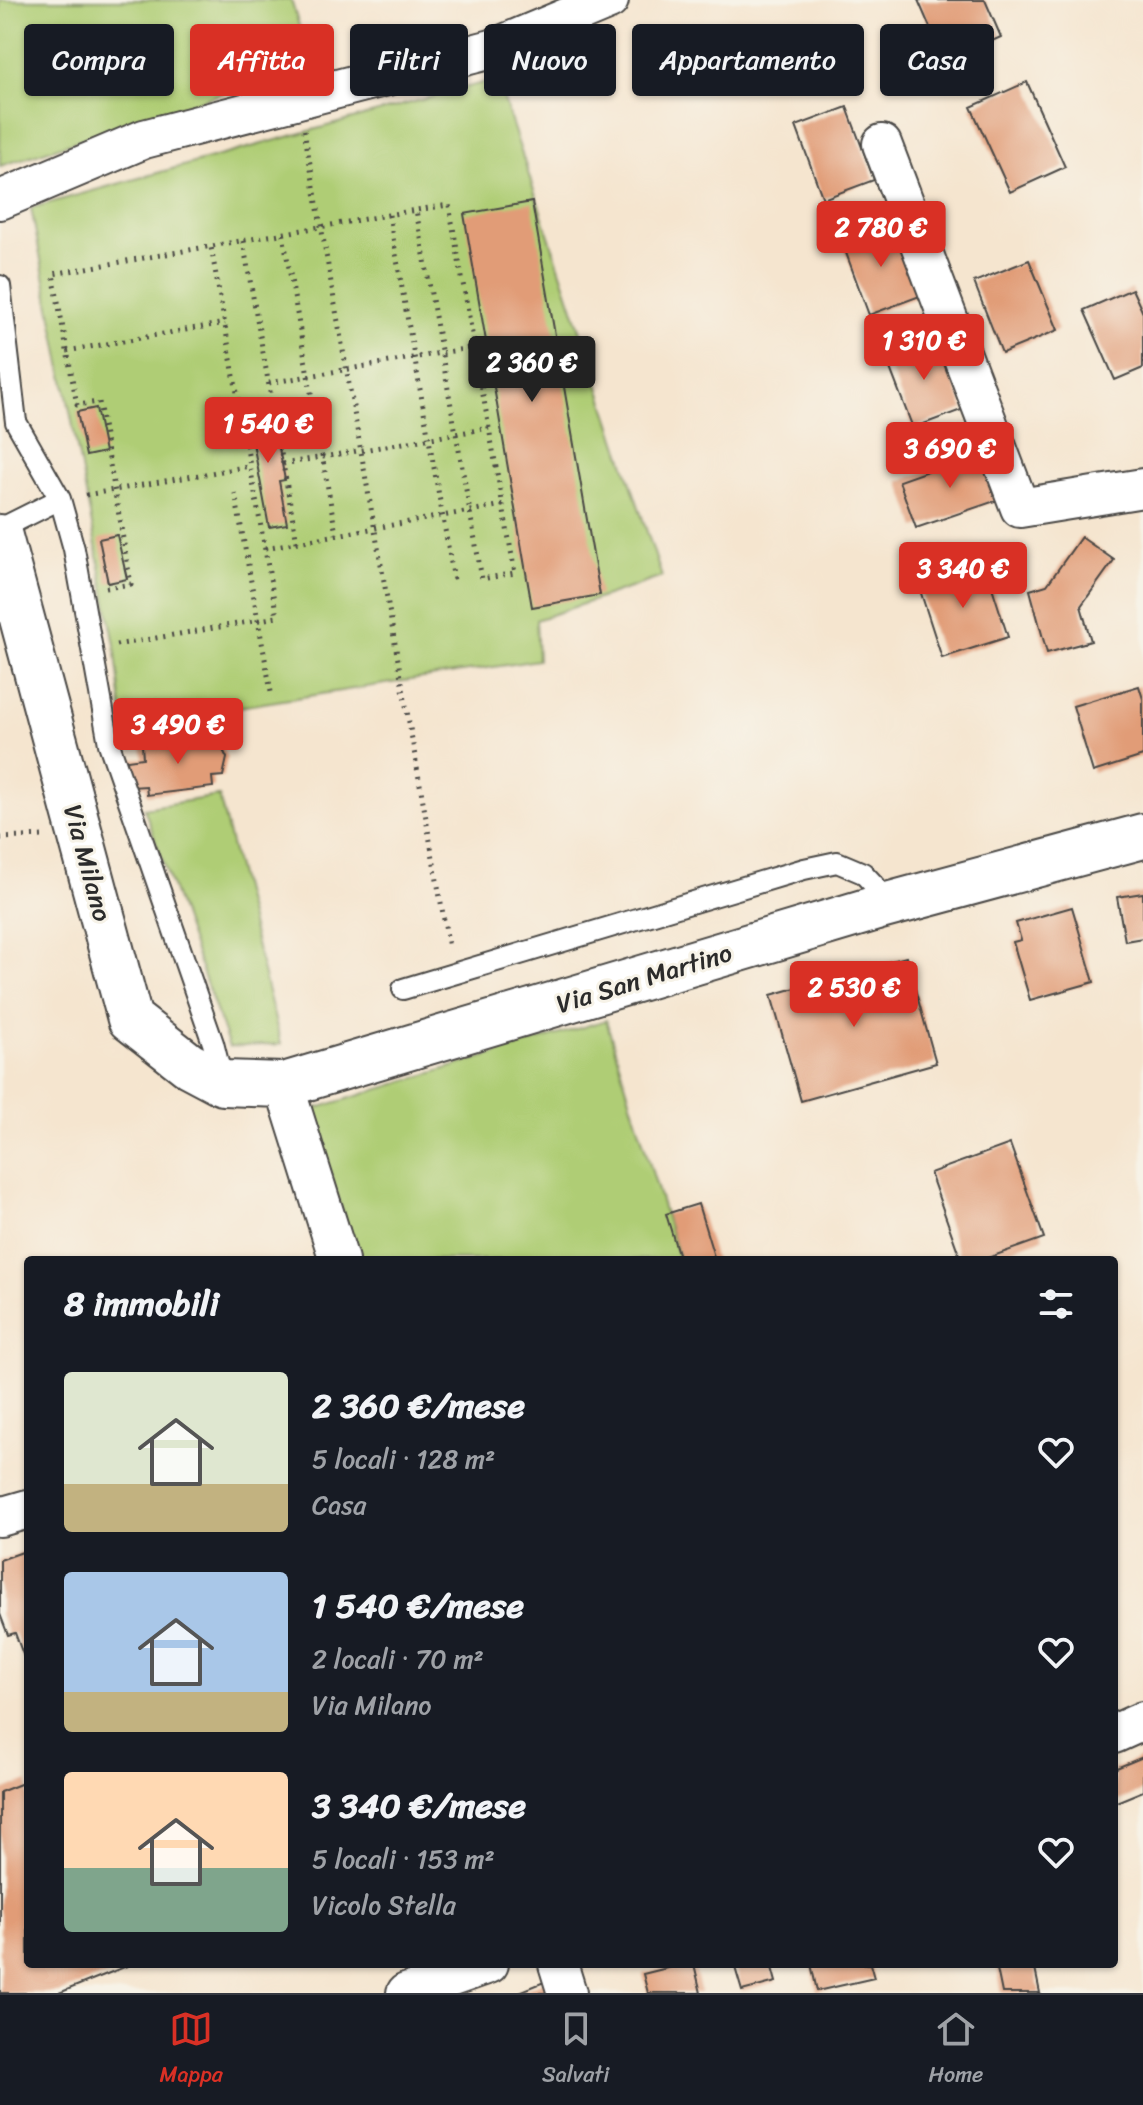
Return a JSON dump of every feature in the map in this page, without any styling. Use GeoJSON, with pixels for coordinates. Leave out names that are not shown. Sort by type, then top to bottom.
{"type":"FeatureCollection","features":[{"type":"Feature","properties":{"kind":"street"},"geometry":{"type":"LineString","coordinates":[[0,200],[144,139],[492,49],[609,0]]}},
{"type":"Feature","properties":{"kind":"street"},"geometry":{"type":"LineString","coordinates":[[882,144],[1020,508],[1143,488]]}},
{"type":"Feature","properties":{"kind":"street","name":"Via Milano"},"geometry":{"type":"LineString","coordinates":[[0,537],[130,1019],[189,1065],[223,1083],[284,1085]]}},
{"type":"Feature","properties":{"kind":"street","name":"Via San Martino"},"geometry":{"type":"LineString","coordinates":[[284,1085],[880,907],[1143,836]]}},
{"type":"Feature","properties":{"kind":"street"},"geometry":{"type":"LineString","coordinates":[[284,1085],[338,1256]]}},
{"type":"Feature","properties":{"kind":"street"},"geometry":{"type":"LineString","coordinates":[[0,1517],[24,1510]]}},
{"type":"Feature","properties":{"kind":"street"},"geometry":{"type":"LineString","coordinates":[[1118,1732],[1143,1721]]}},
{"type":"Feature","properties":{"kind":"street"},"geometry":{"type":"LineString","coordinates":[[406,1993],[478,1968]]}},
{"type":"Feature","properties":{"kind":"street"},"geometry":{"type":"LineString","coordinates":[[559,1968],[567,1993]]}},
{"type":"Feature","properties":{"kind":"lane"},"geometry":{"type":"LineString","coordinates":[[0,286],[16,422],[60,499],[74,549],[109,744],[213,1043],[223,1083]]}},
{"type":"Feature","properties":{"kind":"lane"},"geometry":{"type":"LineString","coordinates":[[0,529],[60,499]]}},
{"type":"Feature","properties":{"kind":"lane"},"geometry":{"type":"LineString","coordinates":[[403,989],[804,869],[837,862],[863,873],[876,887],[880,907]]}},
{"type":"Feature","properties":{"kind":"path"},"geometry":{"type":"LineString","coordinates":[[298,98],[454,973]]}},
{"type":"Feature","properties":{"kind":"path"},"geometry":{"type":"LineString","coordinates":[[108,602],[105,588],[131,584],[99,402],[77,405],[53,274],[416,210],[449,205],[515,573],[482,579],[416,210]]}},
{"type":"Feature","properties":{"kind":"path"},"geometry":{"type":"LineString","coordinates":[[389,215],[454,580]]}},
{"type":"Feature","properties":{"kind":"path"},"geometry":{"type":"LineString","coordinates":[[283,234],[336,534]]}},
{"type":"Feature","properties":{"kind":"path"},"geometry":{"type":"LineString","coordinates":[[243,241],[297,542]]}},
{"type":"Feature","properties":{"kind":"path"},"geometry":{"type":"LineString","coordinates":[[115,645],[277,617],[211,247]]}},
{"type":"Feature","properties":{"kind":"path"},"geometry":{"type":"LineString","coordinates":[[67,351],[225,323]]}},
{"type":"Feature","properties":{"kind":"path"},"geometry":{"type":"LineString","coordinates":[[269,383],[475,347]]}},
{"type":"Feature","properties":{"kind":"path"},"geometry":{"type":"LineString","coordinates":[[283,464],[489,428]]}},
{"type":"Feature","properties":{"kind":"path"},"geometry":{"type":"LineString","coordinates":[[60,499],[250,466]]}},
{"type":"Feature","properties":{"kind":"path"},"geometry":{"type":"LineString","coordinates":[[235,493],[271,692]]}},
{"type":"Feature","properties":{"kind":"path"},"geometry":{"type":"LineString","coordinates":[[265,548],[503,505]]}},
{"type":"Feature","properties":{"kind":"path"},"geometry":{"type":"LineString","coordinates":[[113,631],[118,660]]}},
{"type":"Feature","properties":{"kind":"green space"},"geometry":{"type":"Polygon","coordinates":[[[0,0],[291,0],[298,24],[190,24],[190,96],[213,96],[0,166],[0,0]]]}},
{"type":"Feature","properties":{"kind":"green space"},"geometry":{"type":"Polygon","coordinates":[[[484,83],[484,96],[503,96],[662,577],[536,620],[538,660],[124,725],[115,645],[31,208],[436,96],[468,96],[468,87],[484,83]]]}},
{"type":"Feature","properties":{"kind":"green space"},"geometry":{"type":"Polygon","coordinates":[[[219,796],[281,1044],[229,1047],[144,808],[219,796]]]}},
{"type":"Feature","properties":{"kind":"green space"},"geometry":{"type":"Polygon","coordinates":[[[606,1020],[678,1256],[356,1256],[311,1110],[606,1020]]]}},
{"type":"Feature","properties":{"kind":"building"},"geometry":{"type":"Polygon","coordinates":[[[918,0],[985,0],[1001,37],[994,40],[994,24],[928,24],[918,0]]]}},
{"type":"Feature","properties":{"kind":"building"},"geometry":{"type":"Polygon","coordinates":[[[1027,82],[1065,167],[1010,192],[971,107],[1027,82]]]}},
{"type":"Feature","properties":{"kind":"building"},"geometry":{"type":"Polygon","coordinates":[[[847,107],[874,180],[823,199],[796,126],[847,107]]]}},
{"type":"Feature","properties":{"kind":"building"},"geometry":{"type":"Polygon","coordinates":[[[532,202],[600,595],[532,607],[464,214],[532,202]]]}},
{"type":"Feature","properties":{"kind":"building"},"geometry":{"type":"Polygon","coordinates":[[[893,223],[920,296],[869,315],[842,242],[893,223]]]}},
{"type":"Feature","properties":{"kind":"building"},"geometry":{"type":"Polygon","coordinates":[[[1029,260],[1058,330],[1002,353],[974,282],[1029,260]]]}},
{"type":"Feature","properties":{"kind":"building"},"geometry":{"type":"Polygon","coordinates":[[[1132,289],[1143,313],[1143,368],[1115,380],[1084,310],[1132,289]]]}},
{"type":"Feature","properties":{"kind":"building"},"geometry":{"type":"Polygon","coordinates":[[[936,336],[964,409],[913,428],[885,355],[936,336]]]}},
{"type":"Feature","properties":{"kind":"building"},"geometry":{"type":"Polygon","coordinates":[[[96,408],[105,452],[86,456],[77,412],[96,408]]]}},
{"type":"Feature","properties":{"kind":"building"},"geometry":{"type":"Polygon","coordinates":[[[266,408],[270,428],[275,427],[285,480],[279,481],[287,524],[269,527],[247,411],[266,408]]]}},
{"type":"Feature","properties":{"kind":"building"},"geometry":{"type":"Polygon","coordinates":[[[984,451],[1001,499],[916,528],[899,481],[984,451]]]}},
{"type":"Feature","properties":{"kind":"building"},"geometry":{"type":"Polygon","coordinates":[[[117,535],[127,579],[108,583],[99,539],[117,535]]]}},
{"type":"Feature","properties":{"kind":"building"},"geometry":{"type":"Polygon","coordinates":[[[1081,537],[1114,560],[1081,606],[1091,641],[1047,653],[1030,590],[1047,585],[1081,537]]]}},
{"type":"Feature","properties":{"kind":"building"},"geometry":{"type":"Polygon","coordinates":[[[984,562],[1008,637],[942,658],[918,584],[984,562]]]}},
{"type":"Feature","properties":{"kind":"building"},"geometry":{"type":"Polygon","coordinates":[[[1139,686],[1143,699],[1143,756],[1093,772],[1073,706],[1139,686]]]}},
{"type":"Feature","properties":{"kind":"building"},"geometry":{"type":"Polygon","coordinates":[[[207,736],[209,744],[219,742],[227,758],[223,776],[212,777],[213,787],[147,795],[146,786],[131,787],[127,760],[143,758],[142,745],[207,736]]]}},
{"type":"Feature","properties":{"kind":"building"},"geometry":{"type":"Polygon","coordinates":[[[1143,893],[1143,938],[1125,941],[1117,897],[1143,893]]]}},
{"type":"Feature","properties":{"kind":"building"},"geometry":{"type":"Polygon","coordinates":[[[1072,907],[1094,982],[1030,1000],[1013,942],[1021,940],[1016,923],[1072,907]]]}},
{"type":"Feature","properties":{"kind":"building"},"geometry":{"type":"Polygon","coordinates":[[[906,957],[936,1063],[801,1101],[771,995],[906,957]]]}},
{"type":"Feature","properties":{"kind":"building"},"geometry":{"type":"Polygon","coordinates":[[[1010,1144],[1044,1238],[993,1256],[960,1256],[930,1173],[1010,1144]]]}},
{"type":"Feature","properties":{"kind":"building"},"geometry":{"type":"Polygon","coordinates":[[[698,1204],[714,1256],[679,1256],[666,1214],[698,1204]]]}},
{"type":"Feature","properties":{"kind":"building"},"geometry":{"type":"Polygon","coordinates":[[[24,1551],[24,1657],[15,1633],[8,1635],[0,1614],[0,1560],[24,1551]]]}},
{"type":"Feature","properties":{"kind":"building"},"geometry":{"type":"Polygon","coordinates":[[[1143,1757],[1143,1791],[1118,1801],[1118,1767],[1143,1757]]]}},
{"type":"Feature","properties":{"kind":"building"},"geometry":{"type":"Polygon","coordinates":[[[24,1783],[24,1968],[122,1968],[59,1993],[0,1993],[0,1792],[24,1783]]]}},
{"type":"Feature","properties":{"kind":"building"},"geometry":{"type":"Polygon","coordinates":[[[667,1968],[695,1968],[701,1993],[648,1993],[643,1974],[667,1968]]]}},
{"type":"Feature","properties":{"kind":"building"},"geometry":{"type":"Polygon","coordinates":[[[735,1968],[772,1968],[776,1982],[742,1991],[735,1968]]]}},
{"type":"Feature","properties":{"kind":"building"},"geometry":{"type":"Polygon","coordinates":[[[812,1968],[871,1968],[874,1978],[817,1991],[812,1968]]]}},
{"type":"Feature","properties":{"kind":"building"},"geometry":{"type":"Polygon","coordinates":[[[997,1968],[1035,1968],[1040,1993],[1002,1993],[997,1968]]]}},
{"type":"Feature","properties":{"kind":"building"},"geometry":{"type":"Polygon","coordinates":[[[544,1982],[548,1993],[517,1993],[544,1982]]]}}]}
